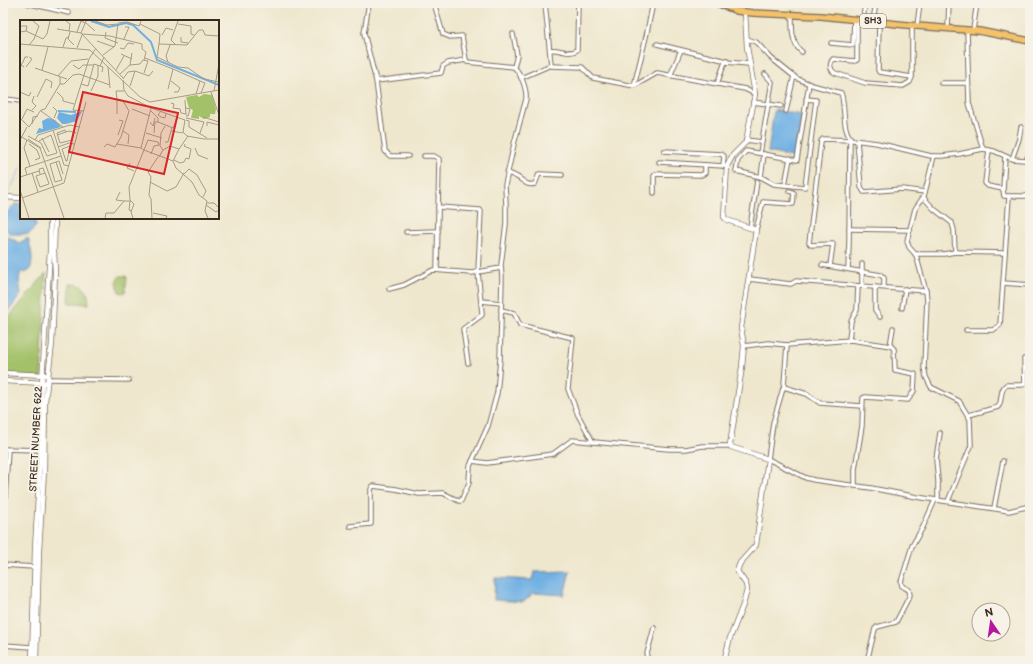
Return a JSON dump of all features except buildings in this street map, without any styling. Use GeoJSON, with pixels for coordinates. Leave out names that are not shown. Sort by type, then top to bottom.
{"type":"FeatureCollection","features":[{"type":"Feature","properties":{"kind":"main road","name":"SH3"},"geometry":{"type":"LineString","coordinates":[[716,3],[745,12],[760,14],[821,16],[991,32],[1030,41]]}},
{"type":"Feature","properties":{"kind":"street"},"geometry":{"type":"LineString","coordinates":[[27,3],[69,13]]}},
{"type":"Feature","properties":{"kind":"street"},"geometry":{"type":"LineString","coordinates":[[369,3],[364,33],[376,81],[385,151],[390,156],[408,156]]}},
{"type":"Feature","properties":{"kind":"street"},"geometry":{"type":"LineString","coordinates":[[434,3],[443,34],[450,37],[462,36],[466,60]]}},
{"type":"Feature","properties":{"kind":"street"},"geometry":{"type":"LineString","coordinates":[[545,3],[551,66]]}},
{"type":"Feature","properties":{"kind":"street"},"geometry":{"type":"LineString","coordinates":[[550,50],[554,49],[572,53],[577,50],[578,3]]}},
{"type":"Feature","properties":{"kind":"street"},"geometry":{"type":"LineString","coordinates":[[634,86],[653,3]]}},
{"type":"Feature","properties":{"kind":"street"},"geometry":{"type":"LineString","coordinates":[[831,43],[853,45],[858,19],[865,3]]}},
{"type":"Feature","properties":{"kind":"street"},"geometry":{"type":"LineString","coordinates":[[876,3],[878,70],[879,72],[912,77]]}},
{"type":"Feature","properties":{"kind":"street"},"geometry":{"type":"LineString","coordinates":[[858,19],[857,60],[833,59],[831,61],[832,71],[865,83],[903,86],[910,82],[912,77],[915,26],[920,3]]}},
{"type":"Feature","properties":{"kind":"street"},"geometry":{"type":"LineString","coordinates":[[948,28],[949,3]]}},
{"type":"Feature","properties":{"kind":"street"},"geometry":{"type":"LineString","coordinates":[[977,3],[970,30],[968,83],[969,103],[983,148]]}},
{"type":"Feature","properties":{"kind":"street"},"geometry":{"type":"LineString","coordinates":[[725,166],[746,140],[755,94],[749,64],[745,12]]}},
{"type":"Feature","properties":{"kind":"street"},"geometry":{"type":"LineString","coordinates":[[792,14],[792,27],[795,42],[797,49],[802,52]]}},
{"type":"Feature","properties":{"kind":"street"},"geometry":{"type":"LineString","coordinates":[[350,526],[371,524],[371,489],[373,486],[420,494],[443,493],[461,501],[469,483],[470,466],[488,426],[497,392],[500,360],[501,268],[505,234],[505,185],[526,97],[526,92],[521,78],[514,67],[517,55],[513,34]]}},
{"type":"Feature","properties":{"kind":"street"},"geometry":{"type":"LineString","coordinates":[[747,39],[756,42],[771,58],[794,76],[809,84],[841,93],[846,128],[851,140],[848,269]]}},
{"type":"Feature","properties":{"kind":"street"},"geometry":{"type":"LineString","coordinates":[[657,44],[726,61],[749,64]]}},
{"type":"Feature","properties":{"kind":"street"},"geometry":{"type":"LineString","coordinates":[[670,76],[682,50]]}},
{"type":"Feature","properties":{"kind":"street"},"geometry":{"type":"LineString","coordinates":[[376,81],[441,73],[443,66],[448,63],[466,60],[467,62],[514,67]]}},
{"type":"Feature","properties":{"kind":"street"},"geometry":{"type":"LineString","coordinates":[[717,84],[726,61]]}},
{"type":"Feature","properties":{"kind":"street"},"geometry":{"type":"LineString","coordinates":[[521,78],[551,66],[582,67],[593,78],[634,86],[657,73],[745,89],[755,94]]}},
{"type":"Feature","properties":{"kind":"street"},"geometry":{"type":"LineString","coordinates":[[761,177],[762,142],[772,82],[765,74]]}},
{"type":"Feature","properties":{"kind":"street"},"geometry":{"type":"LineString","coordinates":[[786,111],[794,76]]}},
{"type":"Feature","properties":{"kind":"street"},"geometry":{"type":"LineString","coordinates":[[941,83],[968,83]]}},
{"type":"Feature","properties":{"kind":"street"},"geometry":{"type":"LineString","coordinates":[[806,99],[816,100],[805,187],[774,184],[761,177],[736,171],[738,160],[746,151],[797,160],[806,99],[809,84]]}},
{"type":"Feature","properties":{"kind":"street"},"geometry":{"type":"LineString","coordinates":[[3,110],[6,91]]}},
{"type":"Feature","properties":{"kind":"street"},"geometry":{"type":"LineString","coordinates":[[5,99],[20,101]]}},
{"type":"Feature","properties":{"kind":"street"},"geometry":{"type":"LineString","coordinates":[[753,102],[781,106]]}},
{"type":"Feature","properties":{"kind":"street"},"geometry":{"type":"LineString","coordinates":[[1012,159],[1019,139],[1021,127]]}},
{"type":"Feature","properties":{"kind":"street"},"geometry":{"type":"LineString","coordinates":[[830,266],[834,244],[811,245],[809,243],[820,141],[823,139],[877,142],[934,156],[960,154],[983,148],[1005,157],[1025,160],[1030,150]]}},
{"type":"Feature","properties":{"kind":"street"},"geometry":{"type":"LineString","coordinates":[[746,140],[762,142]]}},
{"type":"Feature","properties":{"kind":"street"},"geometry":{"type":"LineString","coordinates":[[857,141],[861,187],[864,192],[902,189],[925,192]]}},
{"type":"Feature","properties":{"kind":"street"},"geometry":{"type":"LineString","coordinates":[[989,150],[985,183],[988,186],[1003,189]]}},
{"type":"Feature","properties":{"kind":"street"},"geometry":{"type":"LineString","coordinates":[[664,152],[721,154],[724,156],[724,217],[727,220],[756,230]]}},
{"type":"Feature","properties":{"kind":"street"},"geometry":{"type":"LineString","coordinates":[[424,156],[434,156],[439,159],[437,270]]}},
{"type":"Feature","properties":{"kind":"street"},"geometry":{"type":"LineString","coordinates":[[934,156],[924,198],[915,209],[908,243],[915,254],[926,291],[927,300],[924,367],[926,375],[931,387],[957,399],[969,415],[970,419],[971,446],[948,501]]}},
{"type":"Feature","properties":{"kind":"street"},"geometry":{"type":"LineString","coordinates":[[1005,157],[1004,196],[1030,196]]}},
{"type":"Feature","properties":{"kind":"street"},"geometry":{"type":"LineString","coordinates":[[785,185],[790,158]]}},
{"type":"Feature","properties":{"kind":"street"},"geometry":{"type":"LineString","coordinates":[[659,162],[725,166]]}},
{"type":"Feature","properties":{"kind":"street"},"geometry":{"type":"LineString","coordinates":[[654,193],[654,176],[656,174],[701,175],[705,173],[705,164]]}},
{"type":"Feature","properties":{"kind":"street"},"geometry":{"type":"LineString","coordinates":[[508,174],[518,177],[527,184],[535,184],[539,174],[562,175]]}},
{"type":"Feature","properties":{"kind":"street"},"geometry":{"type":"LineString","coordinates":[[750,228],[757,181]]}},
{"type":"Feature","properties":{"kind":"street"},"geometry":{"type":"LineString","coordinates":[[730,446],[744,346],[741,328],[756,230],[763,202],[794,204],[794,193],[789,191]]}},
{"type":"Feature","properties":{"kind":"street"},"geometry":{"type":"LineString","coordinates":[[3,197],[20,198]]}},
{"type":"Feature","properties":{"kind":"street"},"geometry":{"type":"LineString","coordinates":[[966,330],[993,330],[1000,325],[1010,197]]}},
{"type":"Feature","properties":{"kind":"street"},"geometry":{"type":"LineString","coordinates":[[924,198],[934,209],[952,223],[954,230],[955,252]]}},
{"type":"Feature","properties":{"kind":"street"},"geometry":{"type":"LineString","coordinates":[[438,207],[480,211],[481,234],[478,272],[482,314],[463,329],[468,363]]}},
{"type":"Feature","properties":{"kind":"street","name":"STREET NUMBER 622"},"geometry":{"type":"LineString","coordinates":[[36,661],[50,219]]}},
{"type":"Feature","properties":{"kind":"street","name":"STREET NUMBER 622"},"geometry":{"type":"LineString","coordinates":[[32,661],[34,567],[40,450],[46,379],[52,344],[55,272],[55,219]]}},
{"type":"Feature","properties":{"kind":"street"},"geometry":{"type":"LineString","coordinates":[[849,229],[910,230]]}},
{"type":"Feature","properties":{"kind":"street"},"geometry":{"type":"LineString","coordinates":[[406,232],[438,232]]}},
{"type":"Feature","properties":{"kind":"street"},"geometry":{"type":"LineString","coordinates":[[915,254],[944,254],[955,252],[1005,253]]}},
{"type":"Feature","properties":{"kind":"street"},"geometry":{"type":"LineString","coordinates":[[848,340],[851,321],[857,310],[862,264]]}},
{"type":"Feature","properties":{"kind":"street"},"geometry":{"type":"LineString","coordinates":[[822,265],[883,276],[885,280],[884,287]]}},
{"type":"Feature","properties":{"kind":"street"},"geometry":{"type":"LineString","coordinates":[[389,288],[404,285],[429,271],[437,270],[470,273],[501,268]]}},
{"type":"Feature","properties":{"kind":"street"},"geometry":{"type":"LineString","coordinates":[[749,279],[791,284],[796,281],[926,291]]}},
{"type":"Feature","properties":{"kind":"street"},"geometry":{"type":"LineString","coordinates":[[1003,283],[1030,286]]}},
{"type":"Feature","properties":{"kind":"street"},"geometry":{"type":"LineString","coordinates":[[875,287],[875,310],[880,317]]}},
{"type":"Feature","properties":{"kind":"street"},"geometry":{"type":"LineString","coordinates":[[902,308],[905,289]]}},
{"type":"Feature","properties":{"kind":"street"},"geometry":{"type":"LineString","coordinates":[[481,301],[501,303]]}},
{"type":"Feature","properties":{"kind":"street"},"geometry":{"type":"LineString","coordinates":[[501,310],[514,312],[520,325],[573,338],[568,389],[578,416],[593,442]]}},
{"type":"Feature","properties":{"kind":"street"},"geometry":{"type":"LineString","coordinates":[[890,346],[893,328]]}},
{"type":"Feature","properties":{"kind":"street"},"geometry":{"type":"LineString","coordinates":[[744,346],[766,343],[787,345],[848,340],[890,346],[894,349],[895,370],[915,375],[926,375]]}},
{"type":"Feature","properties":{"kind":"street"},"geometry":{"type":"LineString","coordinates":[[724,661],[730,638],[743,605],[747,590],[746,584],[737,571],[740,564],[756,546],[773,423],[784,387],[787,345]]}},
{"type":"Feature","properties":{"kind":"street"},"geometry":{"type":"LineString","coordinates":[[969,415],[998,407],[1005,386],[1022,386],[1025,384],[1024,359],[1030,358]]}},
{"type":"Feature","properties":{"kind":"street"},"geometry":{"type":"LineString","coordinates":[[3,372],[46,379]]}},
{"type":"Feature","properties":{"kind":"street"},"geometry":{"type":"LineString","coordinates":[[855,486],[855,469],[862,426],[862,399],[865,397],[909,399],[914,391],[915,375]]}},
{"type":"Feature","properties":{"kind":"street"},"geometry":{"type":"LineString","coordinates":[[3,381],[46,379],[129,380]]}},
{"type":"Feature","properties":{"kind":"street"},"geometry":{"type":"LineString","coordinates":[[784,387],[807,394],[820,403],[862,406]]}},
{"type":"Feature","properties":{"kind":"street"},"geometry":{"type":"LineString","coordinates":[[867,661],[875,629],[896,622],[910,595],[909,590],[902,586],[901,582],[911,548],[936,500],[938,481],[936,459],[940,433]]}},
{"type":"Feature","properties":{"kind":"street"},"geometry":{"type":"LineString","coordinates":[[472,461],[487,463],[553,454],[572,440],[680,449],[702,446],[730,446],[768,459],[806,478],[1009,511],[1030,506]]}},
{"type":"Feature","properties":{"kind":"street"},"geometry":{"type":"LineString","coordinates":[[3,449],[40,450]]}},
{"type":"Feature","properties":{"kind":"street"},"geometry":{"type":"LineString","coordinates":[[3,531],[8,450]]}},
{"type":"Feature","properties":{"kind":"street"},"geometry":{"type":"LineString","coordinates":[[994,508],[1004,461]]}},
{"type":"Feature","properties":{"kind":"street"},"geometry":{"type":"LineString","coordinates":[[3,565],[34,567]]}},
{"type":"Feature","properties":{"kind":"street"},"geometry":{"type":"LineString","coordinates":[[645,661],[654,628]]}},
{"type":"Feature","properties":{"kind":"street"},"geometry":{"type":"LineString","coordinates":[[3,645],[32,647]]}},
{"type":"Feature","properties":{"kind":"green space"},"geometry":{"type":"Polygon","coordinates":[[[46,273],[41,377],[3,378],[3,321],[9,317],[46,273]]]}},
{"type":"Feature","properties":{"kind":"green space"},"geometry":{"type":"Polygon","coordinates":[[[120,276],[126,276],[127,278],[125,292],[123,293],[119,292],[117,281],[120,276]]]}},
{"type":"Feature","properties":{"kind":"green space"},"geometry":{"type":"Polygon","coordinates":[[[70,284],[79,285],[85,289],[88,295],[89,304],[69,303],[70,284]]]}},
{"type":"Feature","properties":{"kind":"water"},"geometry":{"type":"Polygon","coordinates":[[[774,110],[802,115],[796,158],[768,152],[774,110]]]}},
{"type":"Feature","properties":{"kind":"water"},"geometry":{"type":"Polygon","coordinates":[[[15,204],[20,204],[20,219],[35,219],[36,226],[29,234],[9,234],[8,230],[3,230],[3,216],[15,204]]]}},
{"type":"Feature","properties":{"kind":"water"},"geometry":{"type":"Polygon","coordinates":[[[3,236],[11,238],[19,243],[28,238],[32,258],[30,270],[25,273],[21,271],[19,279],[21,294],[3,318],[3,236]]]}},
{"type":"Feature","properties":{"kind":"water"},"geometry":{"type":"Polygon","coordinates":[[[570,571],[564,595],[533,593],[524,602],[494,600],[495,578],[532,580],[534,572],[570,571]]]}},
{"type":"Feature","properties":{"kind":"waterway"},"geometry":{"type":"LineString","coordinates":[[6,194],[10,190],[20,170]]}}]}
